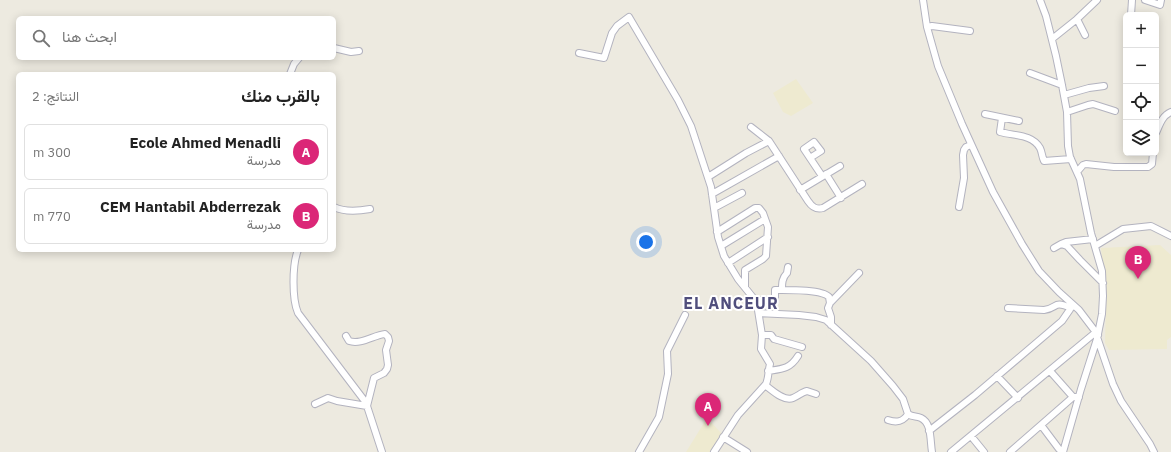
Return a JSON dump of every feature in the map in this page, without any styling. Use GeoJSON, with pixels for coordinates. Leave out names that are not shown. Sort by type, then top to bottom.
{"type":"FeatureCollection","features":[{"type":"Feature","properties":{"kind":"street"},"geometry":{"type":"LineString","coordinates":[[923,0],[927,27],[938,66],[971,145],[993,192],[1032,261],[1072,307]]}},
{"type":"Feature","properties":{"kind":"street"},"geometry":{"type":"LineString","coordinates":[[1052,39],[1077,19],[1097,0]]}},
{"type":"Feature","properties":{"kind":"street"},"geometry":{"type":"LineString","coordinates":[[1131,12],[1132,0]]}},
{"type":"Feature","properties":{"kind":"street"},"geometry":{"type":"LineString","coordinates":[[1145,0],[1160,5],[1161,0]]}},
{"type":"Feature","properties":{"kind":"street"},"geometry":{"type":"LineString","coordinates":[[1041,425],[1060,451],[1066,444],[1076,397],[1097,335],[1102,314],[1103,296],[1102,272],[1080,179],[1071,159],[1068,146],[1064,95],[1042,1]]}},
{"type":"Feature","properties":{"kind":"street"},"geometry":{"type":"LineString","coordinates":[[580,53],[604,58],[612,33],[617,26],[630,17],[691,126],[708,177],[712,194],[717,232],[724,256],[744,288],[757,304],[762,335],[761,349],[770,364],[768,379],[765,385],[738,415],[714,452]]}},
{"type":"Feature","properties":{"kind":"street"},"geometry":{"type":"LineString","coordinates":[[1077,19],[1085,35]]}},
{"type":"Feature","properties":{"kind":"street"},"geometry":{"type":"LineString","coordinates":[[927,27],[932,26],[970,31]]}},
{"type":"Feature","properties":{"kind":"street"},"geometry":{"type":"LineString","coordinates":[[336,48],[351,52],[359,51]]}},
{"type":"Feature","properties":{"kind":"street"},"geometry":{"type":"LineString","coordinates":[[291,72],[297,60]]}},
{"type":"Feature","properties":{"kind":"street"},"geometry":{"type":"LineString","coordinates":[[1030,73],[1062,85]]}},
{"type":"Feature","properties":{"kind":"street"},"geometry":{"type":"LineString","coordinates":[[1064,95],[1089,88],[1104,86]]}},
{"type":"Feature","properties":{"kind":"street"},"geometry":{"type":"LineString","coordinates":[[1066,112],[1093,104],[1115,111]]}},
{"type":"Feature","properties":{"kind":"street"},"geometry":{"type":"LineString","coordinates":[[1159,126],[1162,119],[1171,112]]}},
{"type":"Feature","properties":{"kind":"street"},"geometry":{"type":"LineString","coordinates":[[985,114],[1019,121]]}},
{"type":"Feature","properties":{"kind":"street"},"geometry":{"type":"LineString","coordinates":[[1002,118],[1000,132],[1029,138],[1035,141],[1040,147],[1044,161],[1071,159]]}},
{"type":"Feature","properties":{"kind":"street"},"geometry":{"type":"LineString","coordinates":[[752,127],[769,141],[800,190],[815,208],[823,208],[862,184]]}},
{"type":"Feature","properties":{"kind":"street"},"geometry":{"type":"LineString","coordinates":[[708,177],[746,153],[769,141]]}},
{"type":"Feature","properties":{"kind":"street"},"geometry":{"type":"LineString","coordinates":[[959,207],[964,178],[963,155],[966,147],[971,145]]}},
{"type":"Feature","properties":{"kind":"street"},"geometry":{"type":"LineString","coordinates":[[712,194],[779,156]]}},
{"type":"Feature","properties":{"kind":"street"},"geometry":{"type":"LineString","coordinates":[[1077,172],[1083,165],[1086,164],[1114,167],[1148,167],[1152,164],[1153,156]]}},
{"type":"Feature","properties":{"kind":"street"},"geometry":{"type":"LineString","coordinates":[[810,158],[841,198]]}},
{"type":"Feature","properties":{"kind":"street"},"geometry":{"type":"LineString","coordinates":[[800,190],[840,166]]}},
{"type":"Feature","properties":{"kind":"street"},"geometry":{"type":"LineString","coordinates":[[714,208],[742,193]]}},
{"type":"Feature","properties":{"kind":"street"},"geometry":{"type":"LineString","coordinates":[[336,208],[340,210],[363,211],[370,209]]}},
{"type":"Feature","properties":{"kind":"street"},"geometry":{"type":"LineString","coordinates":[[717,232],[757,208],[760,209],[765,219],[768,227],[767,253],[765,258],[745,270],[744,288]]}},
{"type":"Feature","properties":{"kind":"street"},"geometry":{"type":"LineString","coordinates":[[721,246],[765,219]]}},
{"type":"Feature","properties":{"kind":"street"},"geometry":{"type":"LineString","coordinates":[[1054,248],[1066,242],[1094,243],[1123,229],[1151,226],[1171,236]]}},
{"type":"Feature","properties":{"kind":"street"},"geometry":{"type":"LineString","coordinates":[[728,263],[768,237]]}},
{"type":"Feature","properties":{"kind":"street"},"geometry":{"type":"LineString","coordinates":[[1061,244],[1067,246],[1103,283]]}},
{"type":"Feature","properties":{"kind":"street"},"geometry":{"type":"LineString","coordinates":[[297,252],[294,269],[295,300],[298,313],[367,406],[382,452]]}},
{"type":"Feature","properties":{"kind":"street"},"geometry":{"type":"LineString","coordinates":[[782,290],[783,279],[788,271],[788,267]]}},
{"type":"Feature","properties":{"kind":"street"},"geometry":{"type":"LineString","coordinates":[[831,325],[831,317],[828,308],[830,302],[859,273]]}},
{"type":"Feature","properties":{"kind":"street"},"geometry":{"type":"LineString","coordinates":[[755,300],[774,300],[776,290],[782,290],[824,293],[827,294],[830,302]]}},
{"type":"Feature","properties":{"kind":"street"},"geometry":{"type":"LineString","coordinates":[[1008,308],[1044,310],[1055,304],[1059,304],[1079,310],[1097,335],[1108,370],[1121,401],[1154,452]]}},
{"type":"Feature","properties":{"kind":"street"},"geometry":{"type":"LineString","coordinates":[[929,431],[1062,321],[1072,307]]}},
{"type":"Feature","properties":{"kind":"street"},"geometry":{"type":"LineString","coordinates":[[759,313],[816,317],[826,320],[871,362],[896,390],[903,399],[908,414],[910,416],[921,418],[925,421],[929,427],[932,452]]}},
{"type":"Feature","properties":{"kind":"street"},"geometry":{"type":"LineString","coordinates":[[640,452],[659,417],[668,374],[667,351],[685,315]]}},
{"type":"Feature","properties":{"kind":"street"},"geometry":{"type":"LineString","coordinates":[[346,336],[349,342],[371,338],[382,334],[385,334],[388,337],[389,341],[386,350],[388,365],[387,369],[384,373],[374,378],[367,406]]}},
{"type":"Feature","properties":{"kind":"street"},"geometry":{"type":"LineString","coordinates":[[762,335],[771,335],[774,339],[802,347]]}},
{"type":"Feature","properties":{"kind":"street"},"geometry":{"type":"LineString","coordinates":[[951,452],[1050,370],[1097,335]]}},
{"type":"Feature","properties":{"kind":"street"},"geometry":{"type":"LineString","coordinates":[[768,371],[790,366],[794,363],[798,356]]}},
{"type":"Feature","properties":{"kind":"street"},"geometry":{"type":"LineString","coordinates":[[1050,370],[1076,397]]}},
{"type":"Feature","properties":{"kind":"street"},"geometry":{"type":"LineString","coordinates":[[997,376],[1018,398]]}},
{"type":"Feature","properties":{"kind":"street"},"geometry":{"type":"LineString","coordinates":[[765,385],[783,398],[787,399],[807,391],[816,394]]}},
{"type":"Feature","properties":{"kind":"street"},"geometry":{"type":"LineString","coordinates":[[1010,452],[1076,397]]}},
{"type":"Feature","properties":{"kind":"street"},"geometry":{"type":"LineString","coordinates":[[315,404],[328,398],[367,406]]}},
{"type":"Feature","properties":{"kind":"street"},"geometry":{"type":"LineString","coordinates":[[888,420],[897,422],[905,419],[908,414]]}},
{"type":"Feature","properties":{"kind":"street"},"geometry":{"type":"LineString","coordinates":[[971,436],[984,452]]}},
{"type":"Feature","properties":{"kind":"street"},"geometry":{"type":"LineString","coordinates":[[723,438],[747,452]]}},
{"type":"Feature","properties":{"kind":"shaded area"},"geometry":{"type":"Polygon","coordinates":[[[796,79],[813,103],[791,116],[783,112],[773,93],[796,79]]]}},
{"type":"Feature","properties":{"kind":"shaded area"},"geometry":{"type":"Polygon","coordinates":[[[1160,245],[1171,255],[1171,337],[1167,340],[1167,349],[1109,350],[1105,343],[1106,303],[1101,248],[1160,245]]]}},
{"type":"Feature","properties":{"kind":"shaded area"},"geometry":{"type":"Polygon","coordinates":[[[707,418],[723,435],[712,452],[686,452],[707,418]]]}},
{"type":"Feature","properties":{"kind":"place","name":"CEM Hantabil Abderrezak"},"geometry":{"type":"Point","coordinates":[1138,279]}},
{"type":"Feature","properties":{"kind":"place","name":"Ecole Ahmed Menadli"},"geometry":{"type":"Point","coordinates":[708,426]}},
{"type":"Feature","properties":{"kind":"district","name":"EL ANCEUR"},"geometry":{"type":"Point","coordinates":[731,303]}}]}
